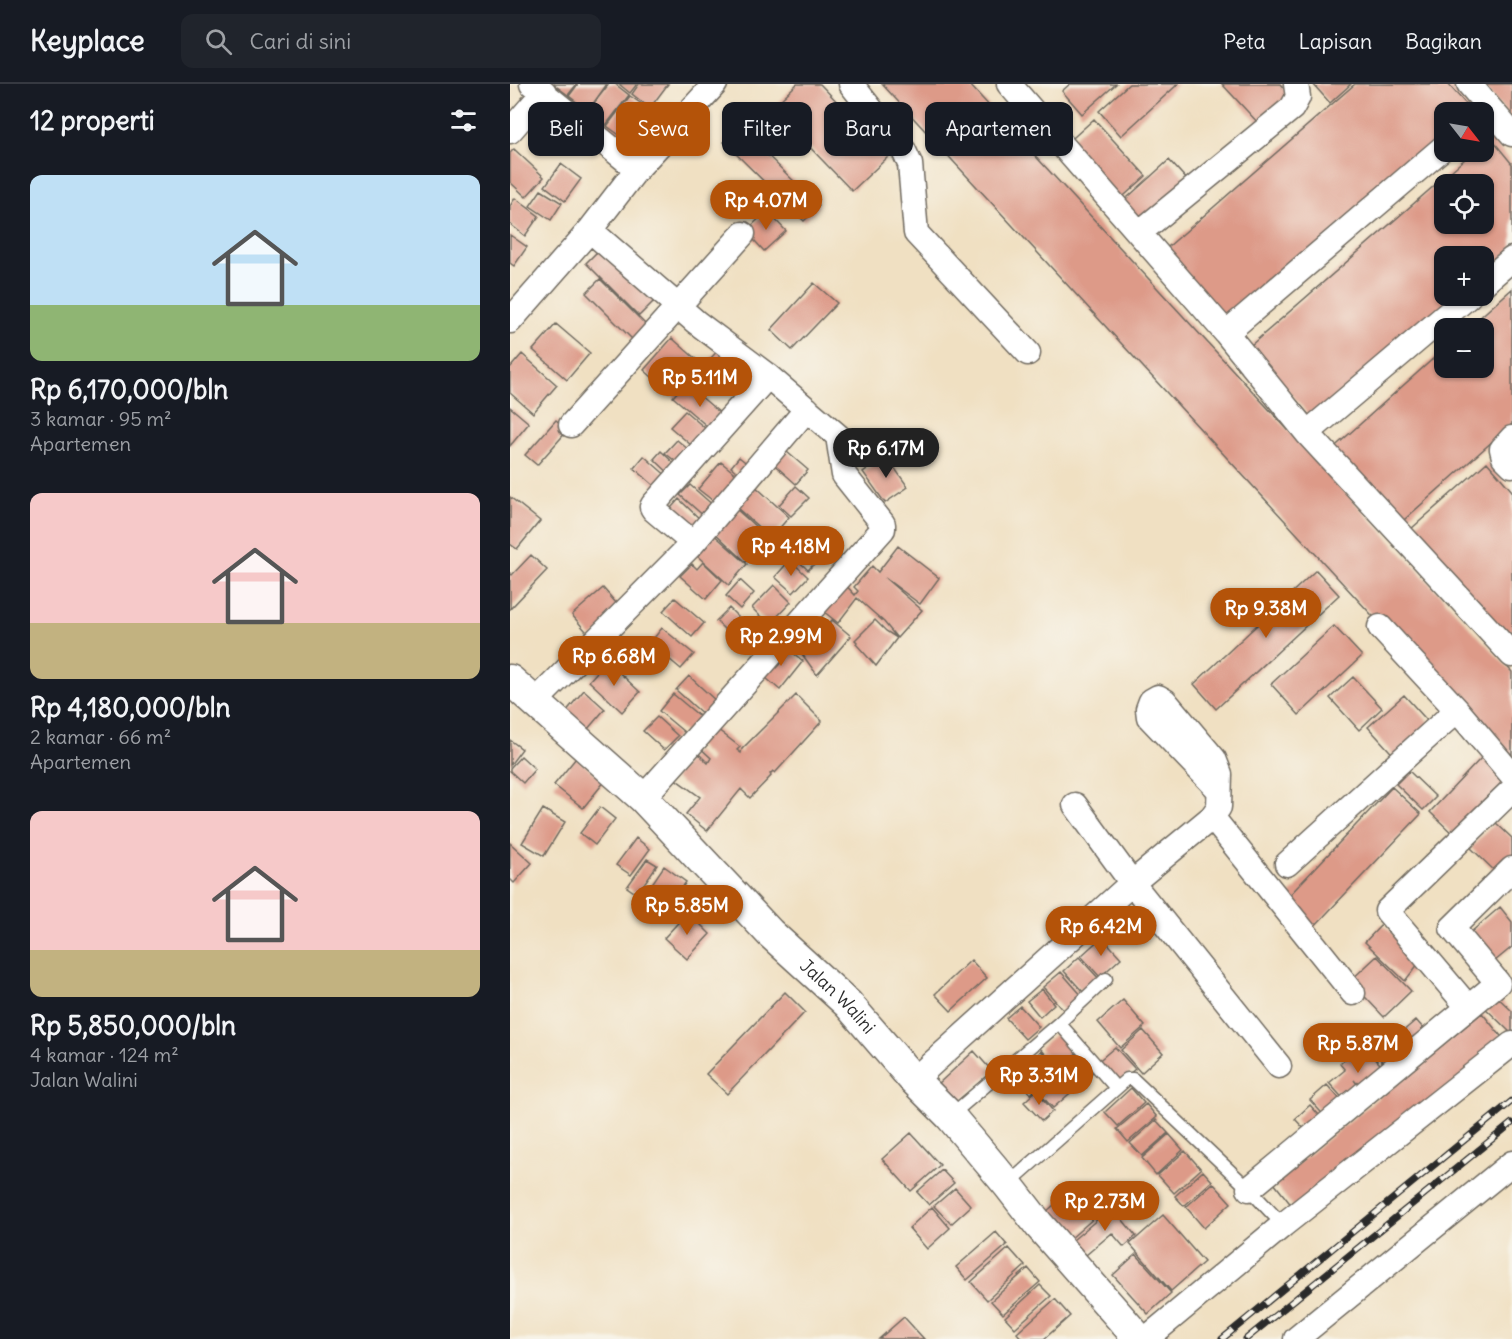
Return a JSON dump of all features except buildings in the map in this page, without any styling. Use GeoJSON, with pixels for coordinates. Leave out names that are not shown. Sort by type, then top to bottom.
{"type":"FeatureCollection","features":[{"type":"Feature","properties":{"kind":"street"},"geometry":{"type":"LineString","coordinates":[[510,321],[590,230],[637,169],[715,84]]}},
{"type":"Feature","properties":{"kind":"street"},"geometry":{"type":"LineString","coordinates":[[851,84],[904,151],[910,164],[916,233],[1028,353]]}},
{"type":"Feature","properties":{"kind":"street"},"geometry":{"type":"LineString","coordinates":[[1009,84],[1226,333],[1307,433],[1512,655]]}},
{"type":"Feature","properties":{"kind":"street"},"geometry":{"type":"LineString","coordinates":[[1139,233],[1292,108],[1298,97],[1296,84]]}},
{"type":"Feature","properties":{"kind":"street"},"geometry":{"type":"LineString","coordinates":[[1468,84],[1480,102]]}},
{"type":"Feature","properties":{"kind":"street"},"geometry":{"type":"LineString","coordinates":[[510,131],[538,88],[637,169]]}},
{"type":"Feature","properties":{"kind":"street"},"geometry":{"type":"LineString","coordinates":[[1494,118],[1512,135]]}},
{"type":"Feature","properties":{"kind":"street"},"geometry":{"type":"LineString","coordinates":[[1226,333],[1434,156]]}},
{"type":"Feature","properties":{"kind":"street"},"geometry":{"type":"LineString","coordinates":[[590,230],[696,322],[768,376],[838,436],[844,475],[883,524],[883,529],[643,798]]}},
{"type":"Feature","properties":{"kind":"street"},"geometry":{"type":"LineString","coordinates":[[571,425],[743,234]]}},
{"type":"Feature","properties":{"kind":"street"},"geometry":{"type":"LineString","coordinates":[[1494,274],[1512,259]]}},
{"type":"Feature","properties":{"kind":"street"},"geometry":{"type":"LineString","coordinates":[[1307,433],[1457,306]]}},
{"type":"Feature","properties":{"kind":"street"},"geometry":{"type":"LineString","coordinates":[[693,543],[652,507],[768,376]]}},
{"type":"Feature","properties":{"kind":"street"},"geometry":{"type":"LineString","coordinates":[[534,702],[693,543],[807,410]]}},
{"type":"Feature","properties":{"kind":"street"},"geometry":{"type":"LineString","coordinates":[[1512,438],[1502,449],[1504,457],[1512,465]]}},
{"type":"Feature","properties":{"kind":"street"},"geometry":{"type":"LineString","coordinates":[[1380,627],[1457,710],[1512,775]]}},
{"type":"Feature","properties":{"kind":"street","name":"Jalan Walini"},"geometry":{"type":"LineString","coordinates":[[510,680],[643,798],[770,933],[849,1004],[912,1077],[950,1116],[1039,1225],[1139,1339]]}},
{"type":"Feature","properties":{"kind":"street"},"geometry":{"type":"LineString","coordinates":[[1287,864],[1457,710]]}},
{"type":"Feature","properties":{"kind":"street"},"geometry":{"type":"LineString","coordinates":[[915,1079],[1132,883],[1212,817],[1219,807],[1219,790]]}},
{"type":"Feature","properties":{"kind":"street"},"geometry":{"type":"LineString","coordinates":[[1468,1007],[1387,911],[1512,790]]}},
{"type":"Feature","properties":{"kind":"street"},"geometry":{"type":"LineString","coordinates":[[1075,805],[1132,883],[1279,1066]]}},
{"type":"Feature","properties":{"kind":"street"},"geometry":{"type":"LineString","coordinates":[[1212,817],[1353,993]]}},
{"type":"Feature","properties":{"kind":"street"},"geometry":{"type":"LineString","coordinates":[[1423,952],[1452,928],[1512,869]]}},
{"type":"Feature","properties":{"kind":"street"},"geometry":{"type":"LineString","coordinates":[[1249,1189],[1468,1007],[1505,991],[1452,928]]}},
{"type":"Feature","properties":{"kind":"street"},"geometry":{"type":"LineString","coordinates":[[1146,1339],[1283,1225],[1512,1044]]}},
{"type":"Feature","properties":{"kind":"street"},"geometry":{"type":"LineString","coordinates":[[1296,1339],[1512,1163]]}},
{"type":"Feature","properties":{"kind":"lane"},"geometry":{"type":"LineString","coordinates":[[950,1116],[1059,1023],[1106,979]]}},
{"type":"Feature","properties":{"kind":"lane"},"geometry":{"type":"LineString","coordinates":[[1059,1023],[1116,1089]]}},
{"type":"Feature","properties":{"kind":"lane"},"geometry":{"type":"LineString","coordinates":[[1008,1185],[1127,1079],[1136,1082],[1249,1189],[1283,1225]]}},
{"type":"Feature","properties":{"kind":"railway"},"geometry":{"type":"LineString","coordinates":[[1222,1339],[1512,1101]]}},
{"type":"Feature","properties":{"kind":"railway"},"geometry":{"type":"LineString","coordinates":[[1246,1339],[1512,1123]]}}]}
